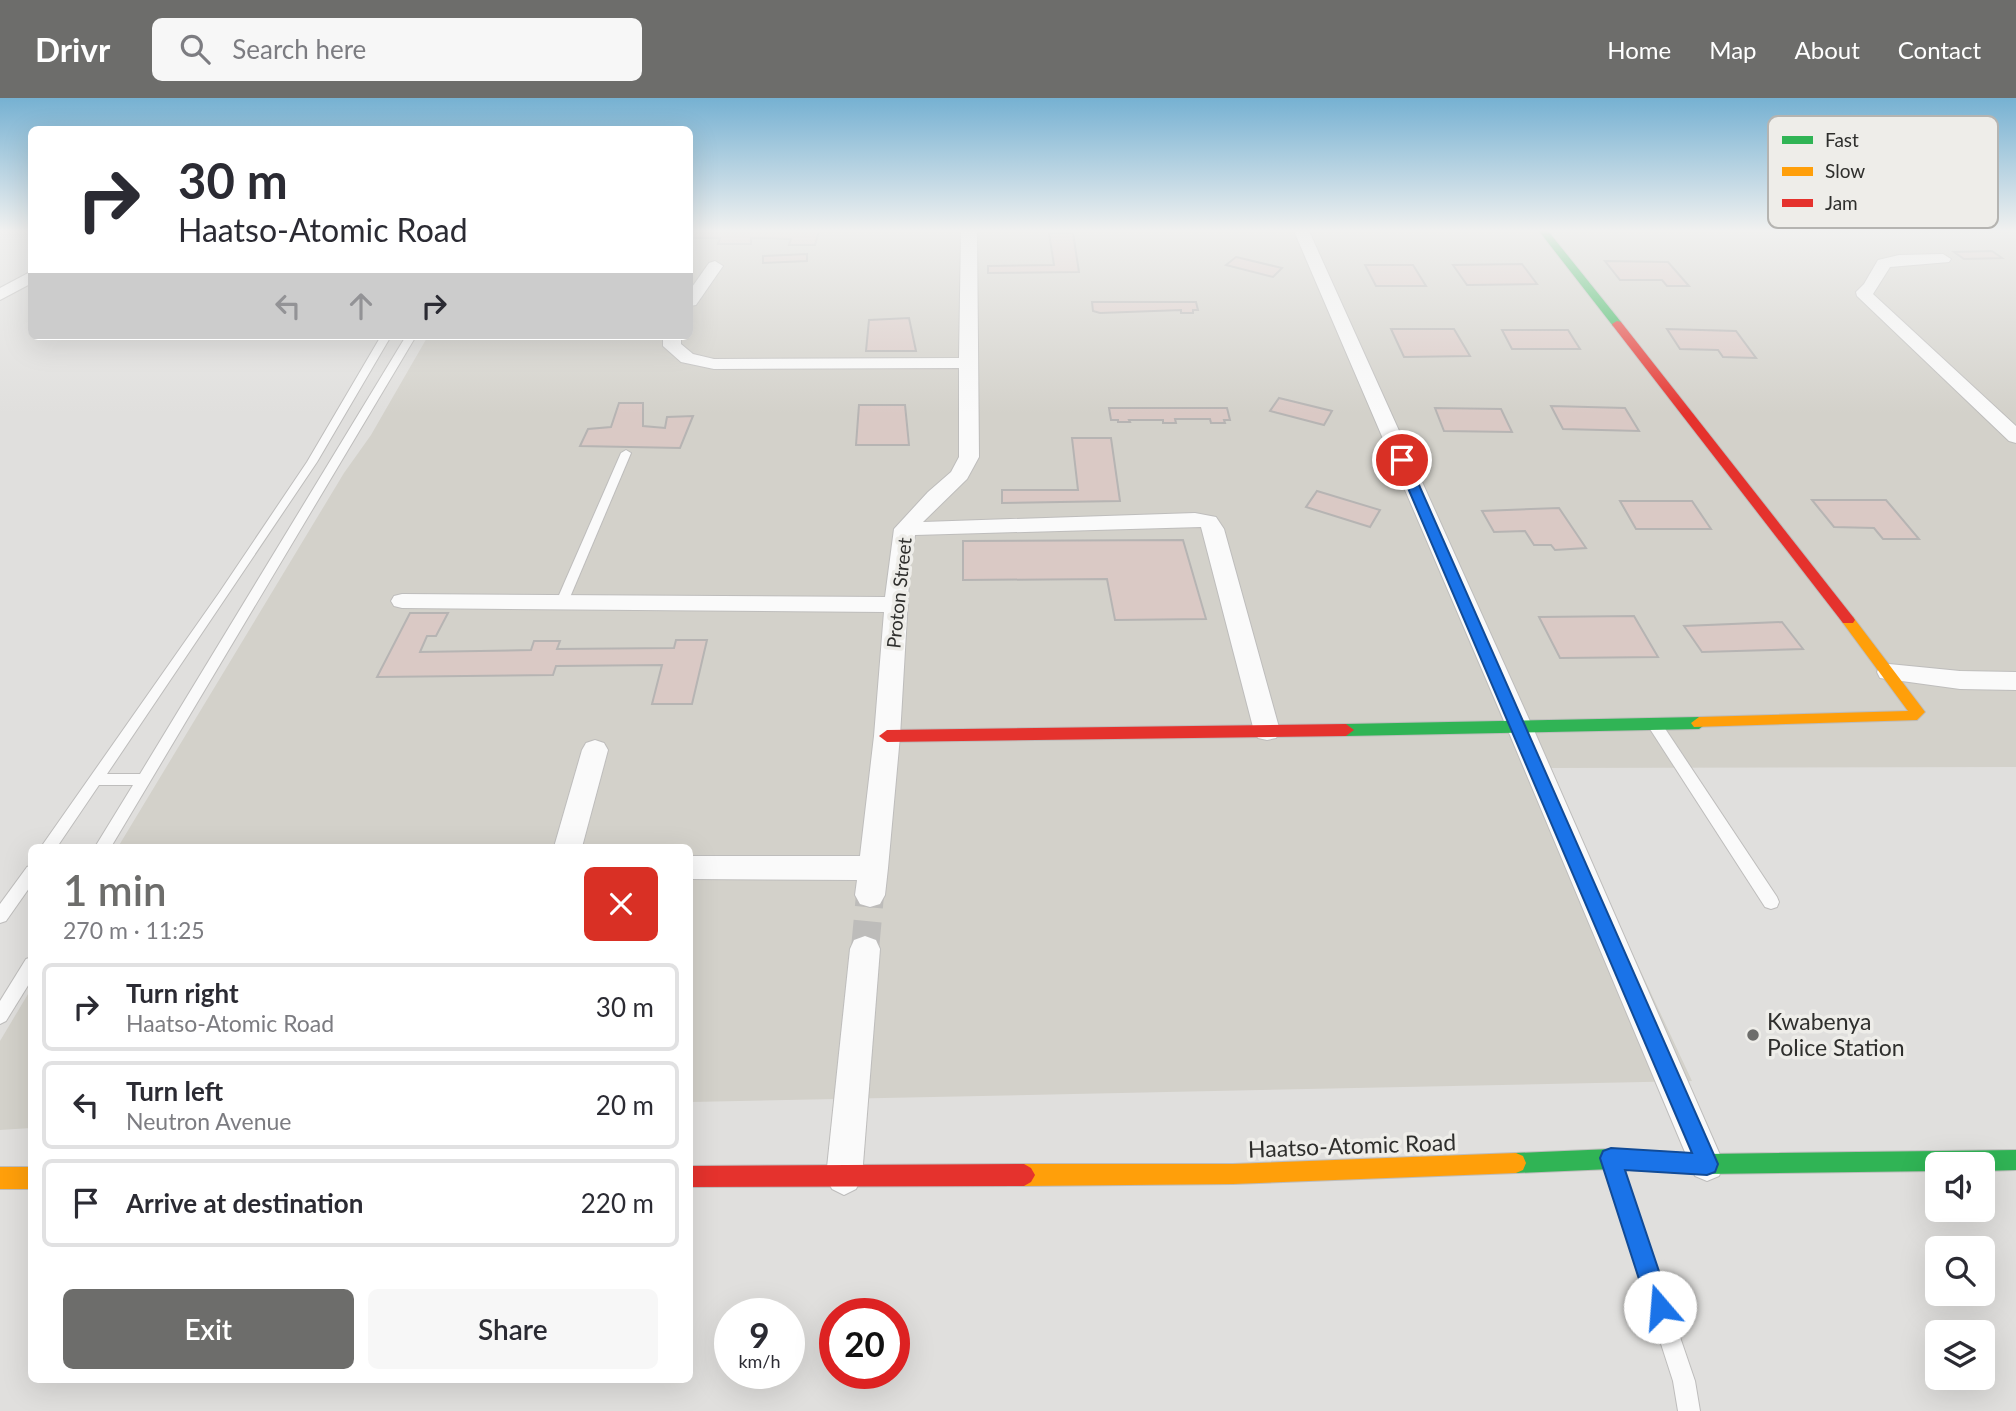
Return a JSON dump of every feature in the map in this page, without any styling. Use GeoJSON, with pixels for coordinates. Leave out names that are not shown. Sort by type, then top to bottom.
{"type":"FeatureCollection","features":[{"type":"Feature","properties":{"kind":"street","name":"Proton Street"},"geometry":{"type":"LineString","coordinates":[[872,881],[905,529],[935,496],[960,475],[969,457],[967,292]]}},
{"type":"Feature","properties":{"kind":"street"},"geometry":{"type":"LineString","coordinates":[[1328,292],[1520,728],[1707,1164]]}},
{"type":"Feature","properties":{"kind":"street"},"geometry":{"type":"LineString","coordinates":[[887,736],[1520,728],[1912,716],[1917,712],[1889,672],[1592,292]]}},
{"type":"Feature","properties":{"kind":"street"},"geometry":{"type":"LineString","coordinates":[[1864,292],[2016,437]]}},
{"type":"Feature","properties":{"kind":"street"},"geometry":{"type":"LineString","coordinates":[[672,340],[672,346],[687,358],[714,364],[969,363]]}},
{"type":"Feature","properties":{"kind":"street"},"geometry":{"type":"LineString","coordinates":[[905,529],[1195,519],[1208,522],[1213,529],[1267,731]]}},
{"type":"Feature","properties":{"kind":"street"},"geometry":{"type":"LineString","coordinates":[[402,601],[897,605]]}},
{"type":"Feature","properties":{"kind":"street"},"geometry":{"type":"LineString","coordinates":[[1889,672],[1960,680],[2016,681]]}},
{"type":"Feature","properties":{"kind":"street"},"geometry":{"type":"LineString","coordinates":[[569,844],[595,750]]}},
{"type":"Feature","properties":{"kind":"street"},"geometry":{"type":"LineString","coordinates":[[693,868],[872,881]]}},
{"type":"Feature","properties":{"kind":"street"},"geometry":{"type":"LineString","coordinates":[[844,1177],[865,948]]}},
{"type":"Feature","properties":{"kind":"street","name":"Haatso-Atomic Road"},"geometry":{"type":"LineString","coordinates":[[693,1177],[1233,1174],[1611,1158],[1707,1164],[2016,1160]]}},
{"type":"Feature","properties":{"kind":"street"},"geometry":{"type":"LineString","coordinates":[[0,1178],[28,1178]]}},
{"type":"Feature","properties":{"kind":"lane"},"geometry":{"type":"LineString","coordinates":[[51,844],[312,462],[384,340]]}},
{"type":"Feature","properties":{"kind":"lane"},"geometry":{"type":"LineString","coordinates":[[105,844],[409,340]]}},
{"type":"Feature","properties":{"kind":"lane"},"geometry":{"type":"LineString","coordinates":[[562,602],[626,453]]}},
{"type":"Feature","properties":{"kind":"lane"},"geometry":{"type":"LineString","coordinates":[[1655,725],[1771,902]]}},
{"type":"Feature","properties":{"kind":"lane"},"geometry":{"type":"LineString","coordinates":[[96,780],[144,779]]}},
{"type":"Feature","properties":{"kind":"lane"},"geometry":{"type":"LineString","coordinates":[[0,916],[28,877]]}},
{"type":"Feature","properties":{"kind":"lane"},"geometry":{"type":"LineString","coordinates":[[0,1016],[28,970]]}},
{"type":"Feature","properties":{"kind":"lane"},"geometry":{"type":"LineString","coordinates":[[1611,1158],[1684,1381],[1689,1411]]}},
{"type":"Feature","properties":{"kind":"shaded area"},"geometry":{"type":"Polygon","coordinates":[[[693,292],[2016,292],[2016,767],[1546,768],[1692,1081],[693,1102],[693,844],[120,844],[344,473],[371,435],[426,340],[693,340],[693,292]]]}},
{"type":"Feature","properties":{"kind":"shaded area"},"geometry":{"type":"Polygon","coordinates":[[[28,994],[28,1128],[0,1130],[0,1041],[28,994]]]}},
{"type":"Feature","properties":{"kind":"building"},"geometry":{"type":"Polygon","coordinates":[[[1092,302],[1196,302],[1198,310],[1193,310],[1193,313],[1181,313],[1181,310],[1100,313],[1093,311],[1092,302]]]}},
{"type":"Feature","properties":{"kind":"building"},"geometry":{"type":"Polygon","coordinates":[[[909,318],[916,351],[866,351],[869,320],[909,318]]]}},
{"type":"Feature","properties":{"kind":"building"},"geometry":{"type":"Polygon","coordinates":[[[1391,329],[1454,329],[1470,356],[1404,357],[1391,329]]]}},
{"type":"Feature","properties":{"kind":"building"},"geometry":{"type":"Polygon","coordinates":[[[1667,329],[1736,331],[1756,358],[1723,357],[1718,350],[1680,349],[1667,329]]]}},
{"type":"Feature","properties":{"kind":"building"},"geometry":{"type":"Polygon","coordinates":[[[1502,330],[1568,330],[1580,349],[1512,349],[1502,330]]]}},
{"type":"Feature","properties":{"kind":"building"},"geometry":{"type":"Polygon","coordinates":[[[1279,398],[1332,411],[1324,425],[1270,411],[1279,398]]]}},
{"type":"Feature","properties":{"kind":"building"},"geometry":{"type":"Polygon","coordinates":[[[619,403],[643,403],[643,426],[665,428],[667,417],[693,416],[680,448],[580,446],[588,429],[611,427],[619,403]]]}},
{"type":"Feature","properties":{"kind":"building"},"geometry":{"type":"Polygon","coordinates":[[[859,405],[905,405],[909,445],[856,445],[859,405]]]}},
{"type":"Feature","properties":{"kind":"building"},"geometry":{"type":"Polygon","coordinates":[[[1551,406],[1625,408],[1639,431],[1563,429],[1551,406]]]}},
{"type":"Feature","properties":{"kind":"building"},"geometry":{"type":"Polygon","coordinates":[[[1109,408],[1227,408],[1230,420],[1224,420],[1225,423],[1211,423],[1210,419],[1175,419],[1176,423],[1163,423],[1163,420],[1118,422],[1111,420],[1109,408]]]}},
{"type":"Feature","properties":{"kind":"building"},"geometry":{"type":"Polygon","coordinates":[[[1435,408],[1501,409],[1512,432],[1444,431],[1435,408]]]}},
{"type":"Feature","properties":{"kind":"building"},"geometry":{"type":"Polygon","coordinates":[[[1072,438],[1111,438],[1120,501],[1002,503],[1002,490],[1078,490],[1072,438]]]}},
{"type":"Feature","properties":{"kind":"building"},"geometry":{"type":"Polygon","coordinates":[[[1317,491],[1380,510],[1370,527],[1306,507],[1317,491]]]}},
{"type":"Feature","properties":{"kind":"building"},"geometry":{"type":"Polygon","coordinates":[[[1812,500],[1886,500],[1919,539],[1883,539],[1874,528],[1834,527],[1812,500]]]}},
{"type":"Feature","properties":{"kind":"building"},"geometry":{"type":"Polygon","coordinates":[[[1620,501],[1692,501],[1711,529],[1636,529],[1620,501]]]}},
{"type":"Feature","properties":{"kind":"building"},"geometry":{"type":"Polygon","coordinates":[[[1559,508],[1586,548],[1555,550],[1551,545],[1534,545],[1525,531],[1494,532],[1482,511],[1559,508]]]}},
{"type":"Feature","properties":{"kind":"building"},"geometry":{"type":"Polygon","coordinates":[[[1183,540],[1206,619],[1115,620],[1107,579],[963,580],[963,541],[1183,540]]]}},
{"type":"Feature","properties":{"kind":"building"},"geometry":{"type":"Polygon","coordinates":[[[410,613],[448,613],[436,636],[427,636],[420,652],[531,650],[534,641],[560,641],[557,649],[674,648],[676,640],[707,640],[692,704],[652,704],[662,665],[556,666],[553,675],[377,677],[410,613]]]}},
{"type":"Feature","properties":{"kind":"building"},"geometry":{"type":"Polygon","coordinates":[[[1634,616],[1658,657],[1560,658],[1539,617],[1634,616]]]}},
{"type":"Feature","properties":{"kind":"building"},"geometry":{"type":"Polygon","coordinates":[[[1782,622],[1803,649],[1702,652],[1684,626],[1782,622]]]}},
{"type":"Feature","properties":{"kind":"tunnel"},"geometry":{"type":"LineString","coordinates":[[865,949],[870,895]]}},
{"type":"Feature","properties":{"kind":"traffic: fast"},"geometry":{"type":"LineString","coordinates":[[1592,292],[1617,324]]}},
{"type":"Feature","properties":{"kind":"traffic: fast"},"geometry":{"type":"LineString","coordinates":[[1346,730],[1699,723]]}},
{"type":"Feature","properties":{"kind":"traffic: fast"},"geometry":{"type":"LineString","coordinates":[[1516,1163],[1611,1159],[1707,1164],[2016,1160]]}},
{"type":"Feature","properties":{"kind":"traffic: slow"},"geometry":{"type":"LineString","coordinates":[[1699,723],[1912,716],[1917,712],[1848,620]]}},
{"type":"Feature","properties":{"kind":"traffic: slow"},"geometry":{"type":"LineString","coordinates":[[1024,1175],[1233,1174],[1516,1163]]}},
{"type":"Feature","properties":{"kind":"traffic: slow"},"geometry":{"type":"LineString","coordinates":[[0,1178],[28,1178]]}},
{"type":"Feature","properties":{"kind":"traffic: jam"},"geometry":{"type":"LineString","coordinates":[[1617,324],[1848,620]]}},
{"type":"Feature","properties":{"kind":"traffic: jam"},"geometry":{"type":"LineString","coordinates":[[887,736],[1346,730]]}},
{"type":"Feature","properties":{"kind":"traffic: jam"},"geometry":{"type":"LineString","coordinates":[[693,1177],[1024,1175]]}},
{"type":"Feature","properties":{"kind":"place","name":"Kwabenya Police Station"},"geometry":{"type":"Point","coordinates":[1753,1035]}},
{"type":"Feature","properties":{"kind":"route"},"geometry":{"type":"LineString","coordinates":[[1402,460],[1707,1164],[1611,1158],[1660,1307]]}}]}
